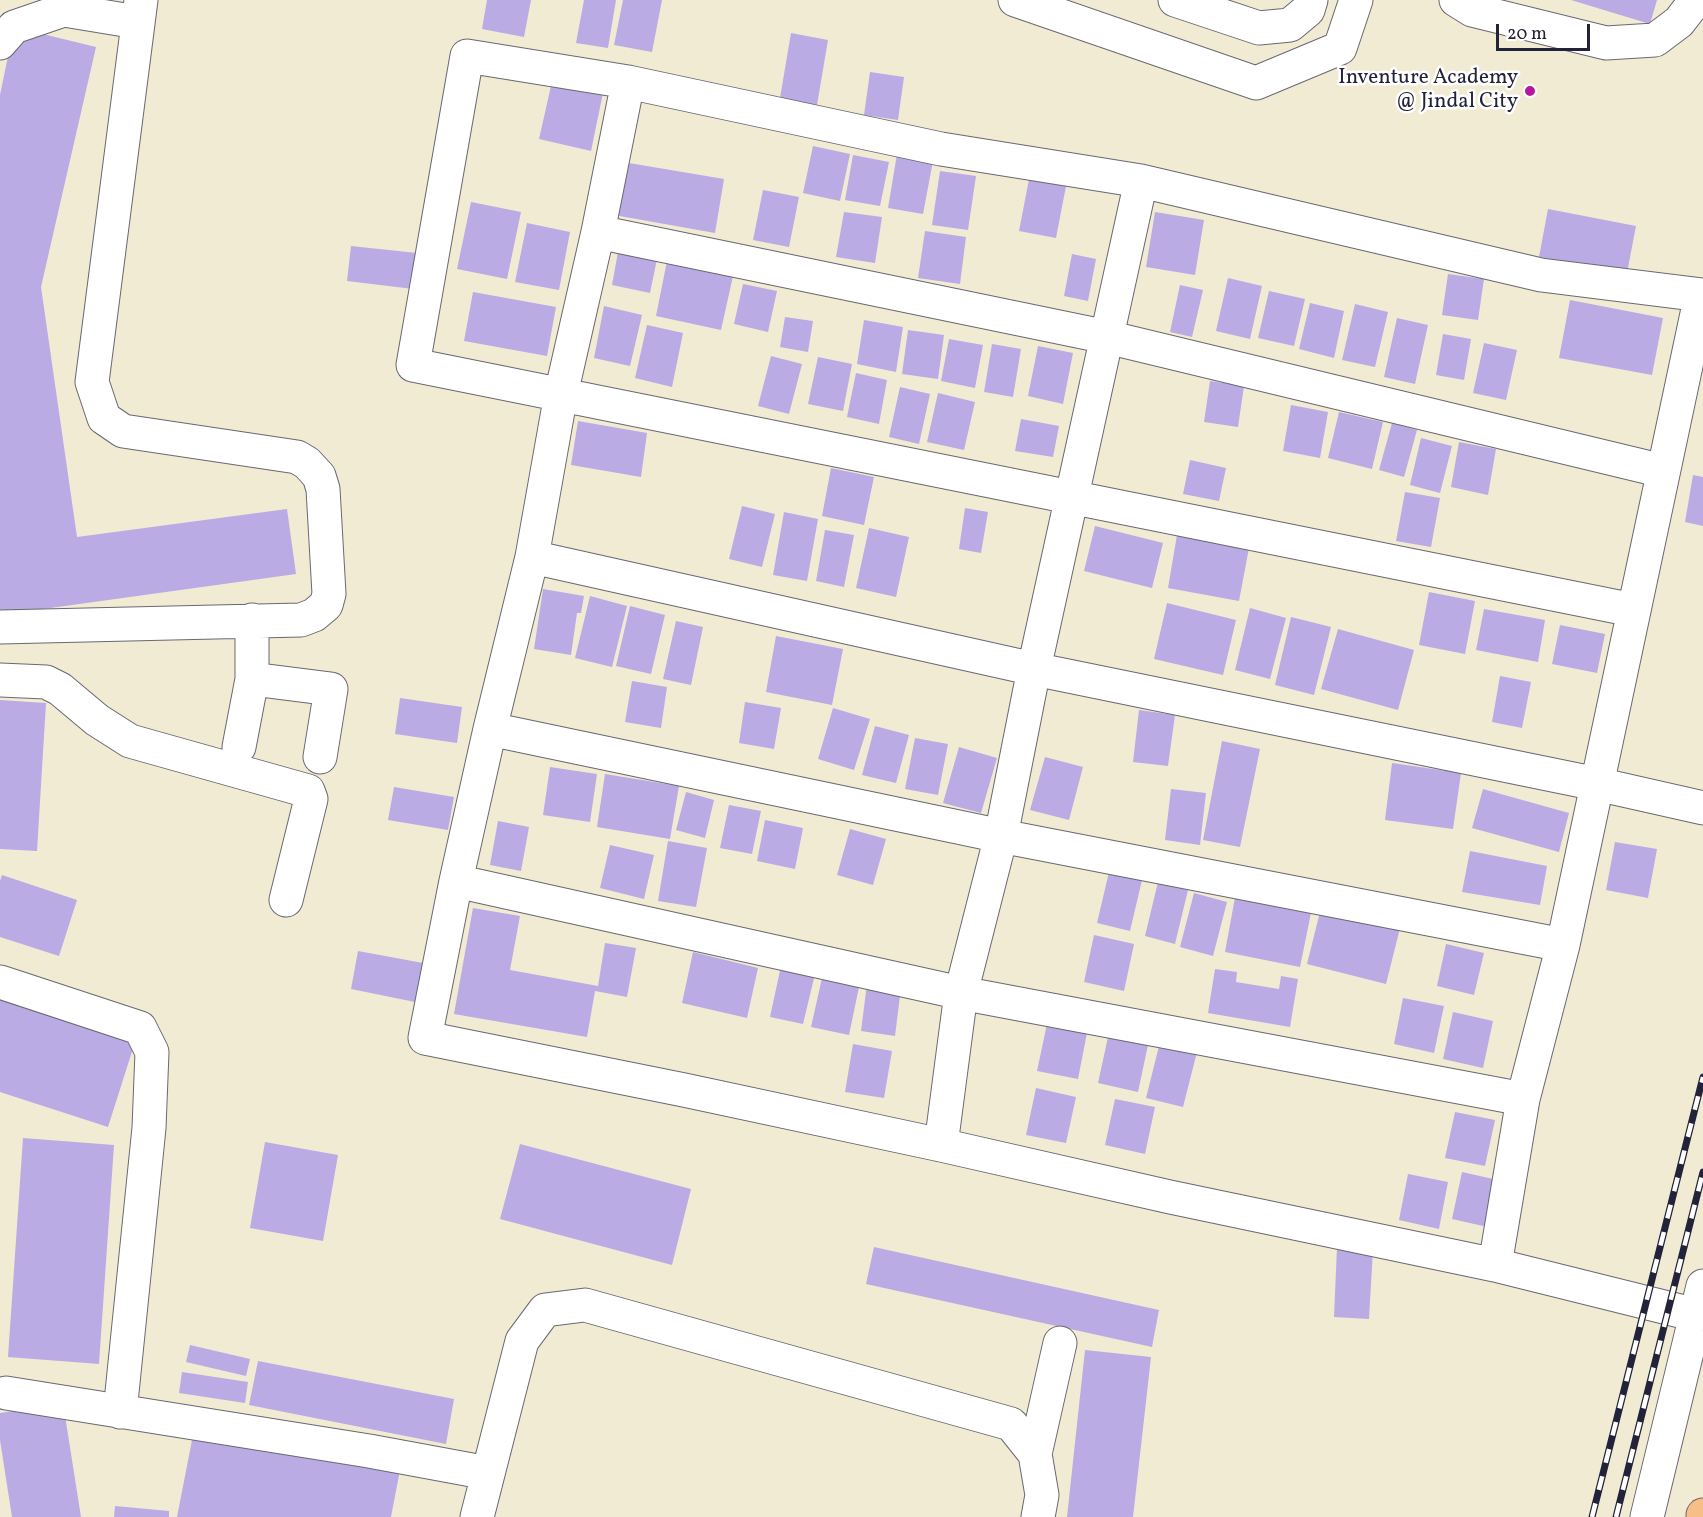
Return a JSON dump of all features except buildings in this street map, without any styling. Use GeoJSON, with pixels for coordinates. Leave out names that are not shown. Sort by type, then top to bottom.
{"type":"FeatureCollection","features":[{"type":"Feature","properties":{"kind":"street"},"geometry":{"type":"LineString","coordinates":[[1015,0],[1050,5],[1256,83],[1340,48],[1356,0]]}},
{"type":"Feature","properties":{"kind":"street"},"geometry":{"type":"LineString","coordinates":[[1175,0],[1259,28],[1290,25],[1308,10],[1311,0]]}},
{"type":"Feature","properties":{"kind":"street"},"geometry":{"type":"LineString","coordinates":[[1456,0],[1472,10],[1606,43],[1654,40],[1679,22],[1696,0]]}},
{"type":"Feature","properties":{"kind":"street"},"geometry":{"type":"LineString","coordinates":[[0,43],[14,27],[64,10],[139,11],[92,382],[104,418],[123,431],[297,457],[307,463],[318,476],[322,489],[329,594],[326,605],[314,615],[301,620],[0,627]]}},
{"type":"Feature","properties":{"kind":"street"},"geometry":{"type":"LineString","coordinates":[[1495,1265],[1523,1099],[1563,945],[1701,295],[1541,275],[1141,181],[941,149],[628,81],[467,56],[413,365],[1634,610]]}},
{"type":"Feature","properties":{"kind":"street"},"geometry":{"type":"LineString","coordinates":[[628,81],[598,232],[561,394],[532,557],[456,881],[425,1038],[684,1090],[1170,1197],[1495,1265],[1700,1300],[1647,1517]]}},
{"type":"Feature","properties":{"kind":"street"},"geometry":{"type":"LineString","coordinates":[[941,1145],[961,993],[1001,836],[1034,669],[1141,181]]}},
{"type":"Feature","properties":{"kind":"street"},"geometry":{"type":"LineString","coordinates":[[598,232],[1107,337],[1663,471]]}},
{"type":"Feature","properties":{"kind":"street"},"geometry":{"type":"LineString","coordinates":[[532,557],[1034,669],[1597,784],[1703,808]]}},
{"type":"Feature","properties":{"kind":"street"},"geometry":{"type":"LineString","coordinates":[[239,747],[252,679],[252,620]]}},
{"type":"Feature","properties":{"kind":"street"},"geometry":{"type":"LineString","coordinates":[[252,679],[332,689],[320,758]]}},
{"type":"Feature","properties":{"kind":"street"},"geometry":{"type":"LineString","coordinates":[[0,680],[46,682],[60,689],[96,720],[130,741],[308,791],[311,799],[286,900]]}},
{"type":"Feature","properties":{"kind":"street"},"geometry":{"type":"LineString","coordinates":[[490,729],[1001,836],[1563,945]]}},
{"type":"Feature","properties":{"kind":"street"},"geometry":{"type":"LineString","coordinates":[[456,881],[961,993],[1523,1099]]}},
{"type":"Feature","properties":{"kind":"street"},"geometry":{"type":"LineString","coordinates":[[0,982],[140,1028],[152,1052],[149,1128],[120,1412]]}},
{"type":"Feature","properties":{"kind":"street"},"geometry":{"type":"LineString","coordinates":[[477,1517],[522,1341],[545,1310],[585,1305],[1011,1424],[1035,1454]]}},
{"type":"Feature","properties":{"kind":"street"},"geometry":{"type":"LineString","coordinates":[[1038,1517],[1042,1495],[1035,1454],[1060,1343]]}},
{"type":"Feature","properties":{"kind":"street"},"geometry":{"type":"LineString","coordinates":[[6,1393],[369,1451],[488,1473]]}},
{"type":"Feature","properties":{"kind":"railway"},"geometry":{"type":"LineString","coordinates":[[1592,1517],[1703,1077]]}},
{"type":"Feature","properties":{"kind":"railway"},"geometry":{"type":"LineString","coordinates":[[1616,1517],[1703,1172]]}},
{"type":"Feature","properties":{"kind":"place","name":"Inventure Academy @ Jindal City"},"geometry":{"type":"Point","coordinates":[1530,91]}}]}
